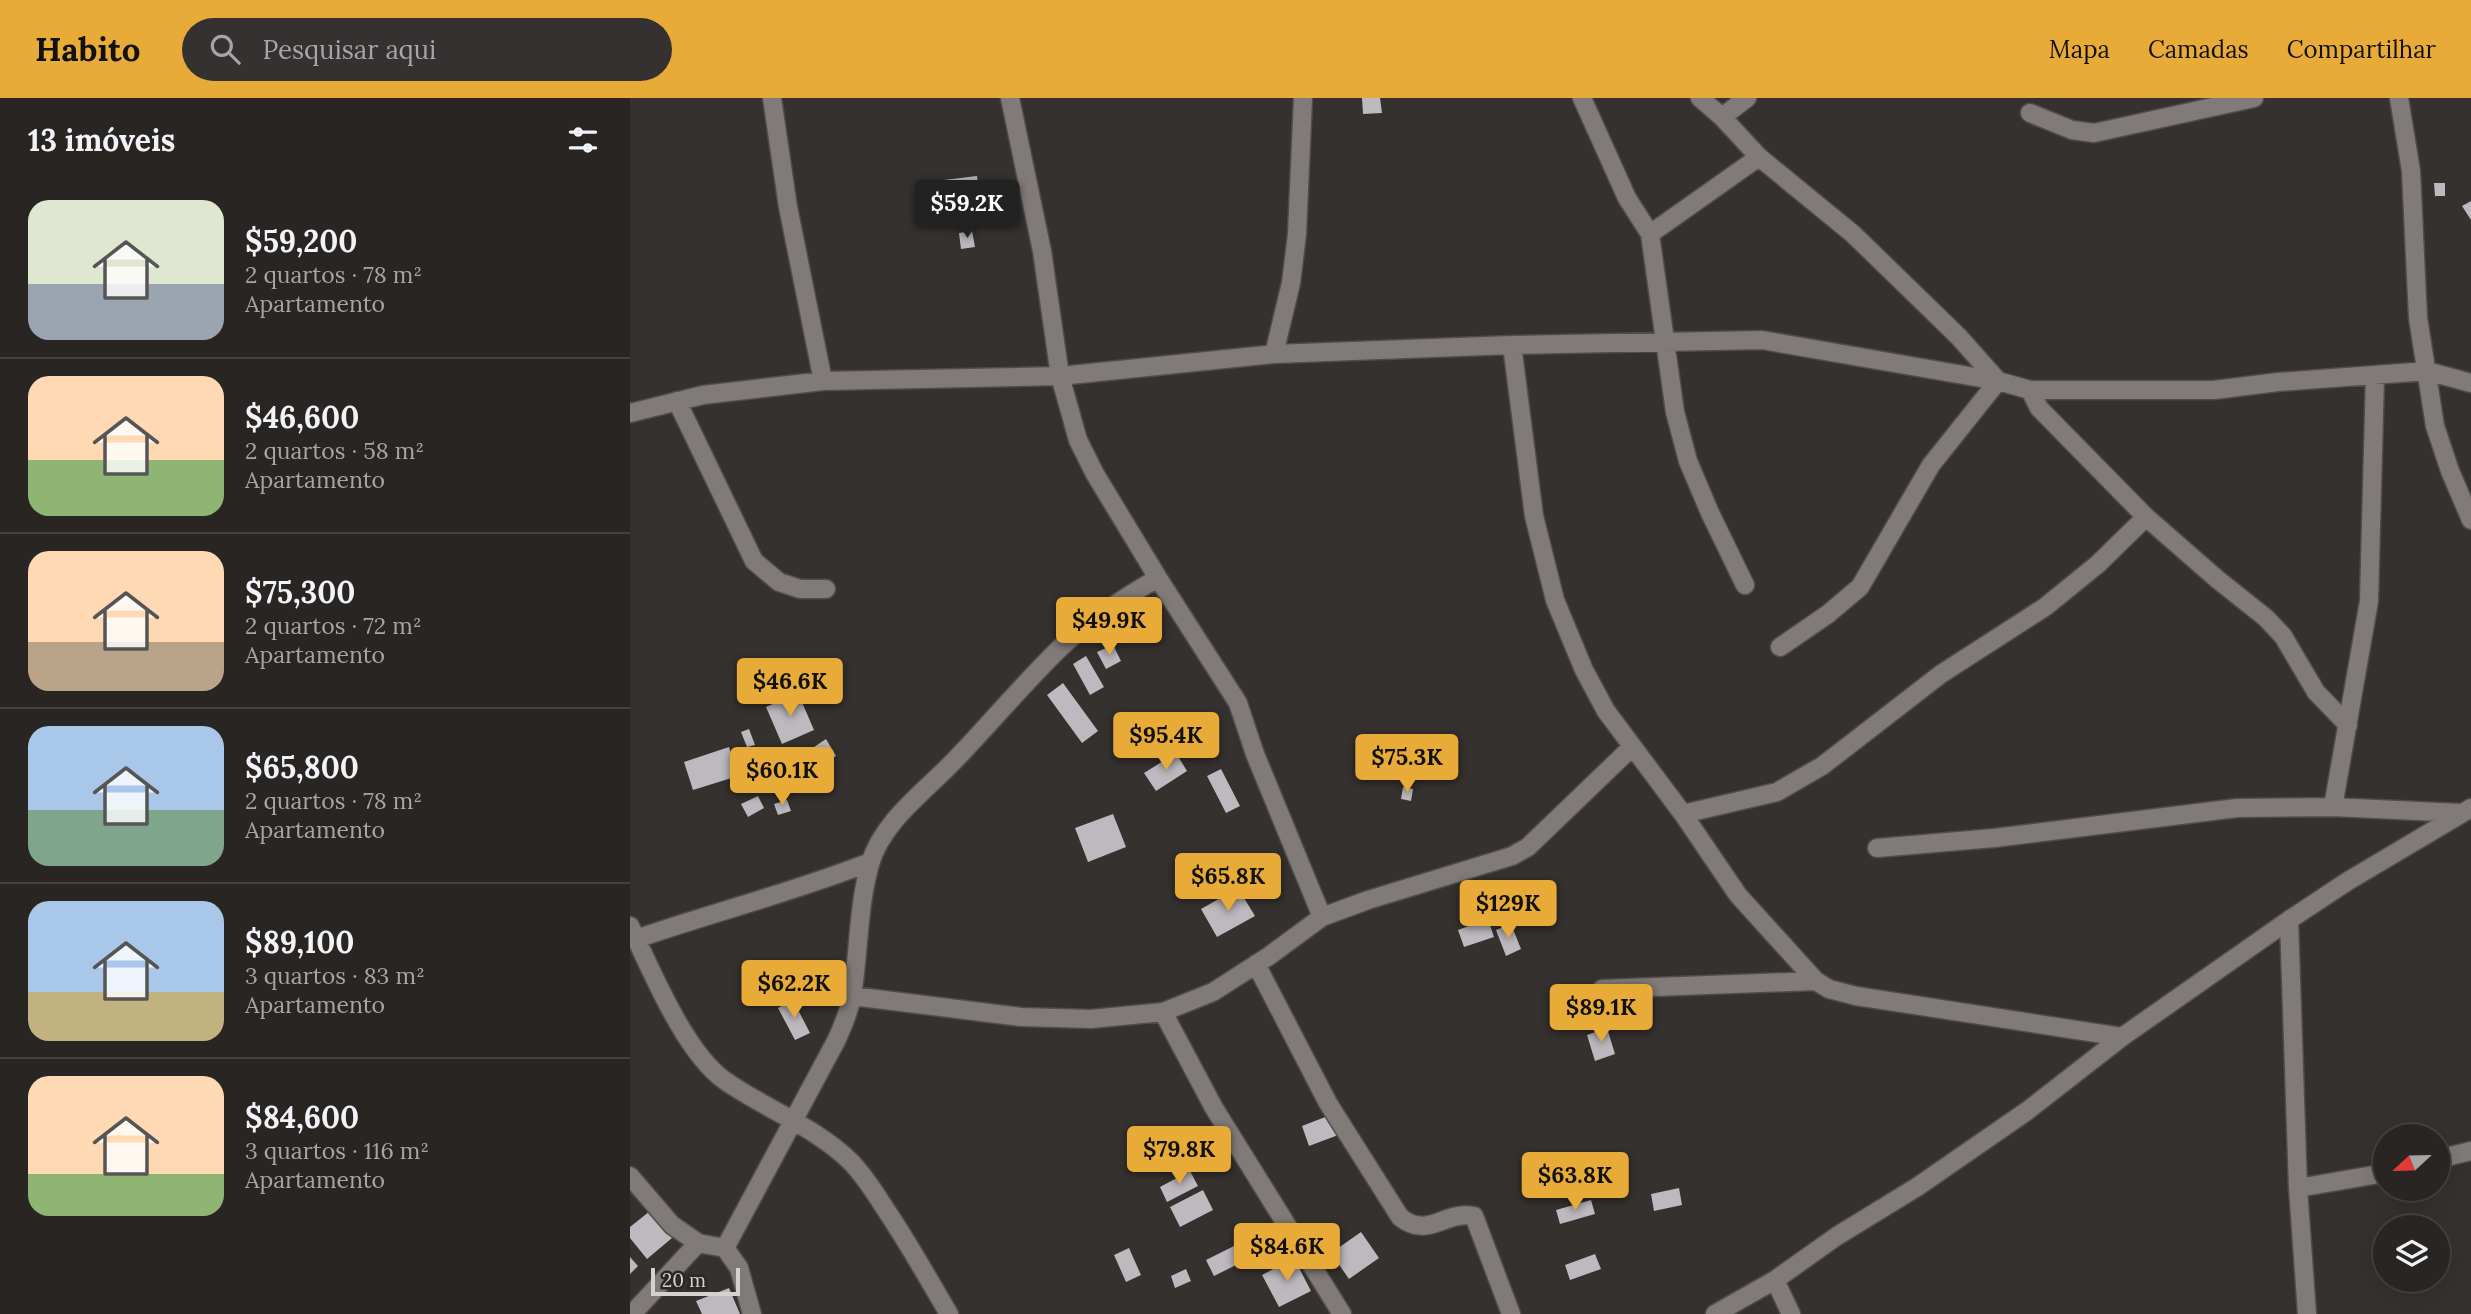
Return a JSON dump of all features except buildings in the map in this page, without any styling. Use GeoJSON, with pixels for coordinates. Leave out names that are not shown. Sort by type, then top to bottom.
{"type":"FeatureCollection","features":[{"type":"Feature","properties":{"kind":"street"},"geometry":{"type":"LineString","coordinates":[[772,98],[788,207],[823,381]]}},
{"type":"Feature","properties":{"kind":"street"},"geometry":{"type":"LineString","coordinates":[[1010,98],[1042,251],[1060,376],[1078,440],[1095,474],[1158,578],[1238,703],[1255,754],[1322,917]]}},
{"type":"Feature","properties":{"kind":"street"},"geometry":{"type":"LineString","coordinates":[[1274,354],[1291,283],[1297,234],[1303,98]]}},
{"type":"Feature","properties":{"kind":"street"},"geometry":{"type":"LineString","coordinates":[[1582,98],[1627,198],[1650,234],[1675,412],[1688,461],[1745,584]]}},
{"type":"Feature","properties":{"kind":"street"},"geometry":{"type":"LineString","coordinates":[[1700,98],[1759,157],[1853,234],[1959,337],[1998,381]]}},
{"type":"Feature","properties":{"kind":"street"},"geometry":{"type":"LineString","coordinates":[[1721,117],[1747,98]]}},
{"type":"Feature","properties":{"kind":"street"},"geometry":{"type":"LineString","coordinates":[[2031,113],[2072,130],[2094,134],[2254,98]]}},
{"type":"Feature","properties":{"kind":"street"},"geometry":{"type":"LineString","coordinates":[[2399,98],[2411,171],[2418,318],[2435,426],[2471,520]]}},
{"type":"Feature","properties":{"kind":"street"},"geometry":{"type":"LineString","coordinates":[[1650,234],[1759,157]]}},
{"type":"Feature","properties":{"kind":"street"},"geometry":{"type":"LineString","coordinates":[[630,413],[704,395],[823,381],[1060,376],[1274,354],[1512,345],[1762,340],[1998,381],[2030,390],[2214,390],[2278,382],[2427,371],[2471,383]]}},
{"type":"Feature","properties":{"kind":"street"},"geometry":{"type":"LineString","coordinates":[[1512,345],[1534,516],[1555,600],[1584,670],[1606,711],[1683,814],[1738,895],[1816,981],[1829,989],[1856,996],[2122,1037]]}},
{"type":"Feature","properties":{"kind":"street"},"geometry":{"type":"LineString","coordinates":[[2333,807],[2368,601],[2375,374]]}},
{"type":"Feature","properties":{"kind":"street"},"geometry":{"type":"LineString","coordinates":[[1780,647],[1828,614],[1860,587],[1931,465],[1998,381]]}},
{"type":"Feature","properties":{"kind":"street"},"geometry":{"type":"LineString","coordinates":[[2030,390],[2039,408],[2146,517],[2266,618],[2283,636],[2316,692],[2348,725]]}},
{"type":"Feature","properties":{"kind":"street"},"geometry":{"type":"LineString","coordinates":[[677,401],[754,561],[779,582],[800,589],[826,589]]}},
{"type":"Feature","properties":{"kind":"street"},"geometry":{"type":"LineString","coordinates":[[1683,814],[1777,792],[1822,766],[1941,674],[2045,607],[2098,564],[2146,517]]}},
{"type":"Feature","properties":{"kind":"street"},"geometry":{"type":"LineString","coordinates":[[725,1248],[847,1016],[852,996],[864,893],[870,862],[878,844],[900,815],[1061,647],[1122,598],[1158,578]]}},
{"type":"Feature","properties":{"kind":"street"},"geometry":{"type":"LineString","coordinates":[[852,996],[1021,1017],[1091,1019],[1163,1012],[1213,992],[1322,917],[1528,847],[1632,747]]}},
{"type":"Feature","properties":{"kind":"street"},"geometry":{"type":"LineString","coordinates":[[1877,848],[1994,838],[2237,808],[2333,807],[2466,811]]}},
{"type":"Feature","properties":{"kind":"street"},"geometry":{"type":"LineString","coordinates":[[1715,1314],[1775,1280],[1837,1236],[1917,1187],[2016,1119],[2122,1037],[2289,920],[2348,881],[2466,811]]}},
{"type":"Feature","properties":{"kind":"street"},"geometry":{"type":"LineString","coordinates":[[870,862],[814,884],[633,932],[686,1036],[700,1054],[723,1079],[794,1120],[850,1161],[906,1240],[945,1313]]}},
{"type":"Feature","properties":{"kind":"street"},"geometry":{"type":"LineString","coordinates":[[2289,920],[2298,1188],[2307,1314]]}},
{"type":"Feature","properties":{"kind":"street"},"geometry":{"type":"LineString","coordinates":[[1256,964],[1328,1103],[1400,1217],[1410,1225],[1426,1227],[1465,1214],[1474,1216],[1511,1314]]}},
{"type":"Feature","properties":{"kind":"street"},"geometry":{"type":"LineString","coordinates":[[1602,989],[1816,981]]}},
{"type":"Feature","properties":{"kind":"street"},"geometry":{"type":"LineString","coordinates":[[1163,1012],[1214,1108],[1342,1314]]}},
{"type":"Feature","properties":{"kind":"street"},"geometry":{"type":"LineString","coordinates":[[2450,1156],[2471,1151]]}},
{"type":"Feature","properties":{"kind":"street"},"geometry":{"type":"LineString","coordinates":[[2298,1188],[2373,1174]]}},
{"type":"Feature","properties":{"kind":"street"},"geometry":{"type":"LineString","coordinates":[[630,1176],[673,1225],[698,1243],[725,1248],[738,1268],[752,1314]]}},
{"type":"Feature","properties":{"kind":"street"},"geometry":{"type":"LineString","coordinates":[[632,1314],[698,1243]]}},
{"type":"Feature","properties":{"kind":"street"},"geometry":{"type":"LineString","coordinates":[[1775,1280],[1790,1314]]}}]}
